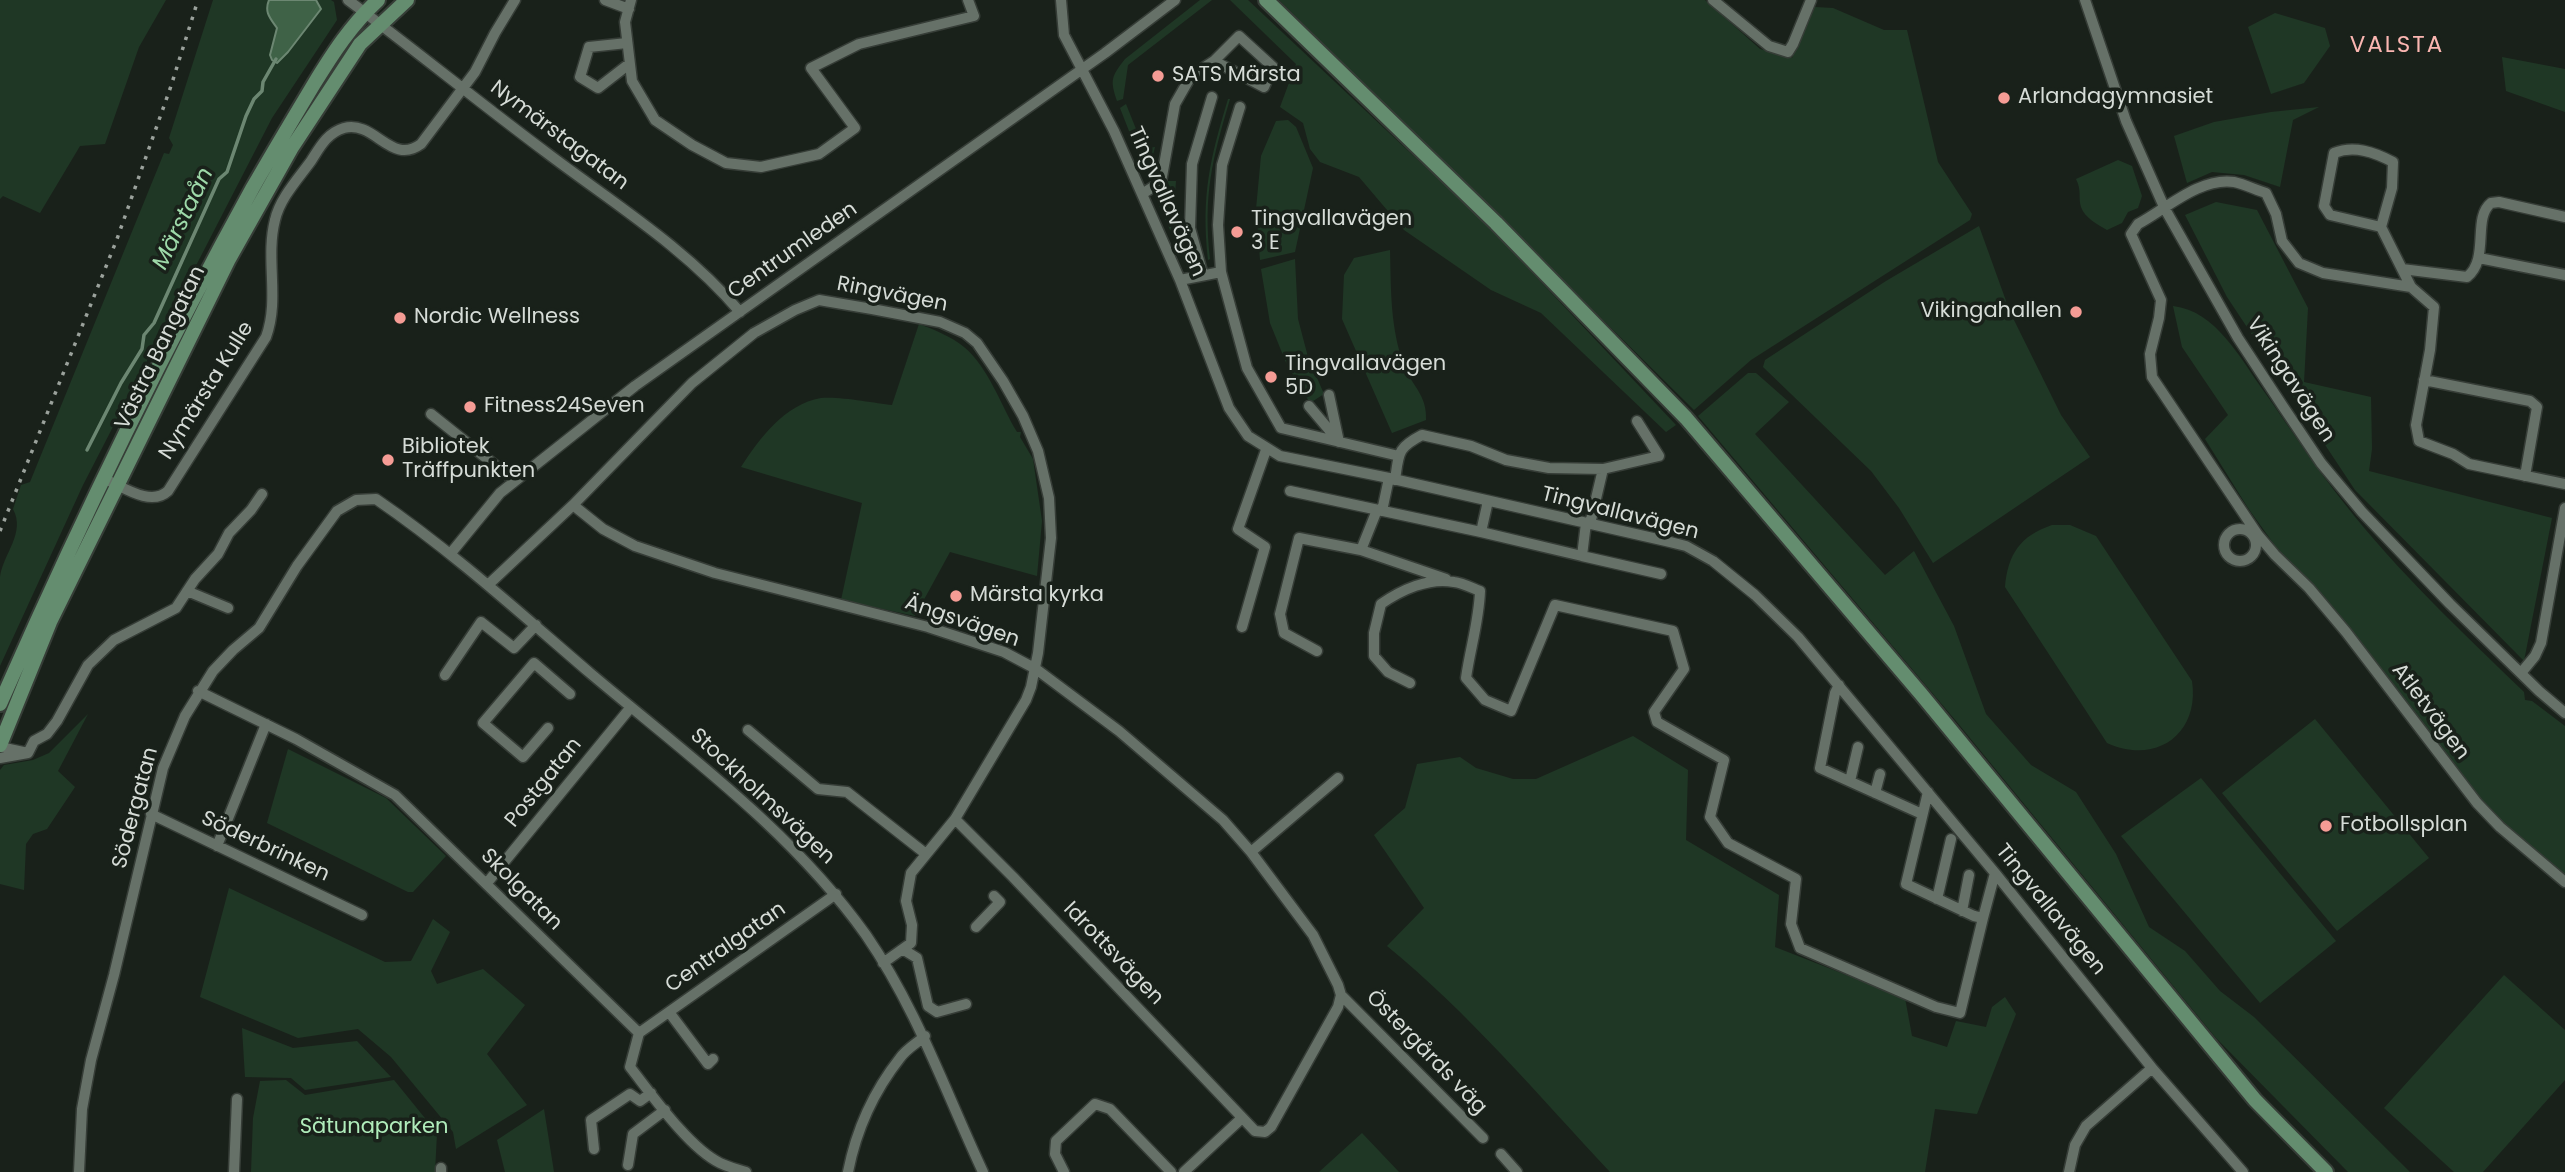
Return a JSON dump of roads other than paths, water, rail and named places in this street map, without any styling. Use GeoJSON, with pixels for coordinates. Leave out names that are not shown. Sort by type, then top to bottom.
{"type":"FeatureCollection","features":[{"type":"Feature","properties":{"kind":"street","name":"Nymärstagatan"},"geometry":{"type":"LineString","coordinates":[[348,0],[546,153],[641,221],[702,272],[740,312]]}},
{"type":"Feature","properties":{"kind":"street","name":"Västra Bangatan"},"geometry":{"type":"LineString","coordinates":[[0,746],[111,482],[218,251],[280,140],[347,32],[378,0]]}},
{"type":"Feature","properties":{"kind":"street","name":"Västra Bangatan"},"geometry":{"type":"LineString","coordinates":[[0,704],[38,619],[229,259],[291,149],[360,44],[407,0]]}},
{"type":"Feature","properties":{"kind":"street"},"geometry":{"type":"LineString","coordinates":[[464,89],[515,0]]}},
{"type":"Feature","properties":{"kind":"street"},"geometry":{"type":"LineString","coordinates":[[605,0],[630,5],[625,22],[632,81],[655,120],[692,145],[726,163],[761,166],[819,154],[855,128],[811,68],[859,44],[974,16],[968,0]]}},
{"type":"Feature","properties":{"kind":"street","name":"Tingvallavägen"},"geometry":{"type":"LineString","coordinates":[[1061,0],[1064,34],[1109,120],[1142,194],[1180,281],[1229,408],[1248,436],[1280,457],[1392,479],[1686,546],[1713,561],[1780,619],[1839,685],[2152,1068],[2243,1172]]}},
{"type":"Feature","properties":{"kind":"street","name":"Centrumleden"},"geometry":{"type":"LineString","coordinates":[[451,553],[481,514],[515,481],[635,386],[1105,53],[1175,0]]}},
{"type":"Feature","properties":{"kind":"street"},"geometry":{"type":"LineString","coordinates":[[1266,0],[1496,223],[1686,418],[1921,695],[2255,1100],[2326,1172]]}},
{"type":"Feature","properties":{"kind":"street"},"geometry":{"type":"LineString","coordinates":[[1713,0],[1753,35],[1788,52],[1811,0]]}},
{"type":"Feature","properties":{"kind":"street","name":"Vikingavägen"},"geometry":{"type":"LineString","coordinates":[[2085,0],[2126,121],[2165,209],[2238,338],[2321,463],[2362,512],[2450,604],[2565,713]]}},
{"type":"Feature","properties":{"kind":"street"},"geometry":{"type":"LineString","coordinates":[[1142,194],[1161,182],[1175,104],[1191,76],[1214,61],[1239,36],[1273,66],[1264,87],[1214,61]]}},
{"type":"Feature","properties":{"kind":"street"},"geometry":{"type":"LineString","coordinates":[[627,44],[589,47],[580,77],[598,88],[629,64]]}},
{"type":"Feature","properties":{"kind":"street","name":"Nymärsta Kulle"},"geometry":{"type":"LineString","coordinates":[[111,482],[154,498],[163,497],[259,352],[271,325],[273,309],[272,235],[275,219],[281,203],[328,136],[349,127],[365,129],[396,150],[414,149],[421,144],[464,89]]}},
{"type":"Feature","properties":{"kind":"street"},"geometry":{"type":"LineString","coordinates":[[1203,275],[1190,228],[1192,164],[1212,97]]}},
{"type":"Feature","properties":{"kind":"street"},"geometry":{"type":"LineString","coordinates":[[1240,107],[1222,165],[1217,225],[1221,272],[1247,368],[1281,428],[1399,456]]}},
{"type":"Feature","properties":{"kind":"street"},"geometry":{"type":"LineString","coordinates":[[2381,227],[2330,215],[2324,206],[2334,153],[2346,148],[2376,154],[2393,162],[2392,188],[2381,227],[2412,287],[2434,307],[2416,425],[2419,441],[2453,454],[2469,464],[2565,484]]}},
{"type":"Feature","properties":{"kind":"street"},"geometry":{"type":"LineString","coordinates":[[2165,209],[2203,186],[2217,182],[2235,182],[2266,193],[2276,214],[2282,240],[2299,263],[2323,273],[2412,287]]}},
{"type":"Feature","properties":{"kind":"street"},"geometry":{"type":"LineString","coordinates":[[2402,269],[2467,277],[2472,273],[2479,257],[2484,211],[2491,203],[2499,202],[2565,217]]}},
{"type":"Feature","properties":{"kind":"street","name":"Atletvägen"},"geometry":{"type":"LineString","coordinates":[[2165,209],[2138,224],[2131,234],[2161,300],[2160,318],[2150,354],[2152,377],[2250,523],[2275,555],[2309,588],[2339,624],[2477,803],[2500,827],[2565,882]]}},
{"type":"Feature","properties":{"kind":"street"},"geometry":{"type":"LineString","coordinates":[[2479,257],[2565,275]]}},
{"type":"Feature","properties":{"kind":"street"},"geometry":{"type":"LineString","coordinates":[[1180,281],[1221,272]]}},
{"type":"Feature","properties":{"kind":"street","name":"Ringvägen"},"geometry":{"type":"LineString","coordinates":[[489,584],[573,505],[692,383],[754,333],[795,310],[819,300],[940,322],[965,333],[977,343],[1003,381],[1038,451],[1049,498],[1051,538],[1035,669],[1026,700],[955,819],[911,873],[906,901],[913,936],[911,943],[904,950]]}},
{"type":"Feature","properties":{"kind":"street"},"geometry":{"type":"LineString","coordinates":[[2424,380],[2530,401],[2537,407],[2525,476]]}},
{"type":"Feature","properties":{"kind":"street"},"geometry":{"type":"LineString","coordinates":[[1329,395],[1339,442]]}},
{"type":"Feature","properties":{"kind":"street"},"geometry":{"type":"LineString","coordinates":[[1310,406],[1339,442]]}},
{"type":"Feature","properties":{"kind":"street"},"geometry":{"type":"LineString","coordinates":[[431,414],[515,481]]}},
{"type":"Feature","properties":{"kind":"street"},"geometry":{"type":"LineString","coordinates":[[1361,550],[1405,444],[1422,435],[1471,446],[1506,460],[1549,468],[1603,469],[1659,456],[1637,421]]}},
{"type":"Feature","properties":{"kind":"street"},"geometry":{"type":"LineString","coordinates":[[1242,627],[1265,547],[1238,529],[1266,450]]}},
{"type":"Feature","properties":{"kind":"street"},"geometry":{"type":"LineString","coordinates":[[1582,556],[1603,469]]}},
{"type":"Feature","properties":{"kind":"street"},"geometry":{"type":"LineString","coordinates":[[1290,491],[1661,574]]}},
{"type":"Feature","properties":{"kind":"street"},"geometry":{"type":"LineString","coordinates":[[28,753],[34,741],[47,734],[57,721],[79,676],[100,652],[114,640],[176,608],[218,554],[229,533],[262,494]]}},
{"type":"Feature","properties":{"kind":"street","name":"Södergatan"},"geometry":{"type":"LineString","coordinates":[[79,1172],[82,1109],[91,1060],[114,975],[151,814],[163,768],[198,691],[233,650],[258,628],[297,566],[337,511],[356,500],[376,499],[451,553]]}},
{"type":"Feature","properties":{"kind":"street"},"geometry":{"type":"LineString","coordinates":[[1481,532],[1488,501]]}},
{"type":"Feature","properties":{"kind":"street","name":"Ängsvägen"},"geometry":{"type":"LineString","coordinates":[[573,505],[603,529],[635,547],[715,573],[928,627],[1004,652],[1035,669],[1119,731],[1223,820],[1251,852],[1313,936],[1341,995]]}},
{"type":"Feature","properties":{"kind":"street"},"geometry":{"type":"LineString","coordinates":[[2521,674],[2541,643],[2565,509]]}},
{"type":"Feature","properties":{"kind":"street"},"geometry":{"type":"LineString","coordinates":[[2250,523],[2231,532],[2224,545],[2228,555],[2236,561],[2275,555]]}},
{"type":"Feature","properties":{"kind":"street"},"geometry":{"type":"LineString","coordinates":[[2231,532],[2247,530],[2254,537],[2255,553],[2247,560]]}},
{"type":"Feature","properties":{"kind":"street"},"geometry":{"type":"LineString","coordinates":[[1317,651],[1284,633],[1280,614],[1299,538],[1361,550],[1480,592],[1479,616],[1470,646],[1466,678],[1485,701],[1511,711],[1555,605],[1674,631],[1684,669],[1654,712],[1657,722],[1724,760],[1710,817],[1728,843],[1797,879],[1791,924],[1800,948],[1936,1007],[1960,1013],[1995,873]]}},
{"type":"Feature","properties":{"kind":"street","name":"Stockholmsvägen"},"geometry":{"type":"LineString","coordinates":[[451,553],[790,845],[836,894],[867,937],[925,1036],[983,1172]]}},
{"type":"Feature","properties":{"kind":"street"},"geometry":{"type":"LineString","coordinates":[[1410,683],[1388,672],[1374,656],[1374,633],[1381,604],[1398,592],[1428,582],[1453,581]]}},
{"type":"Feature","properties":{"kind":"street"},"geometry":{"type":"LineString","coordinates":[[187,591],[228,608]]}},
{"type":"Feature","properties":{"kind":"street"},"geometry":{"type":"LineString","coordinates":[[445,675],[481,622],[514,648],[536,625]]}},
{"type":"Feature","properties":{"kind":"street"},"geometry":{"type":"LineString","coordinates":[[548,728],[523,757],[482,723],[534,663],[570,694]]}},
{"type":"Feature","properties":{"kind":"street"},"geometry":{"type":"LineString","coordinates":[[1839,685],[1820,768],[1922,814]]}},
{"type":"Feature","properties":{"kind":"street","name":"Skolgatan"},"geometry":{"type":"LineString","coordinates":[[198,691],[266,724],[395,794],[639,1033]]}},
{"type":"Feature","properties":{"kind":"street","name":"Postgatan"},"geometry":{"type":"LineString","coordinates":[[487,883],[632,707]]}},
{"type":"Feature","properties":{"kind":"street"},"geometry":{"type":"LineString","coordinates":[[217,846],[266,724]]}},
{"type":"Feature","properties":{"kind":"street"},"geometry":{"type":"LineString","coordinates":[[748,730],[818,789],[846,792],[926,854]]}},
{"type":"Feature","properties":{"kind":"street"},"geometry":{"type":"LineString","coordinates":[[0,746],[28,753]]}},
{"type":"Feature","properties":{"kind":"street"},"geometry":{"type":"LineString","coordinates":[[1850,781],[1858,747]]}},
{"type":"Feature","properties":{"kind":"street"},"geometry":{"type":"LineString","coordinates":[[0,758],[28,753]]}},
{"type":"Feature","properties":{"kind":"street"},"geometry":{"type":"LineString","coordinates":[[1875,793],[1880,774]]}},
{"type":"Feature","properties":{"kind":"street"},"geometry":{"type":"LineString","coordinates":[[1251,852],[1338,778]]}},
{"type":"Feature","properties":{"kind":"street"},"geometry":{"type":"LineString","coordinates":[[1928,792],[1906,884],[1983,918]]}},
{"type":"Feature","properties":{"kind":"street","name":"Söderbrinken"},"geometry":{"type":"LineString","coordinates":[[151,814],[362,915]]}},
{"type":"Feature","properties":{"kind":"street","name":"Idrottsvägen"},"geometry":{"type":"LineString","coordinates":[[955,819],[1242,1118]]}},
{"type":"Feature","properties":{"kind":"street"},"geometry":{"type":"LineString","coordinates":[[1937,899],[1951,839]]}},
{"type":"Feature","properties":{"kind":"street"},"geometry":{"type":"LineString","coordinates":[[1962,911],[1969,875]]}},
{"type":"Feature","properties":{"kind":"street","name":"Centralgatan"},"geometry":{"type":"LineString","coordinates":[[639,1033],[836,894]]}},
{"type":"Feature","properties":{"kind":"street"},"geometry":{"type":"LineString","coordinates":[[975,927],[1000,902],[994,896]]}},
{"type":"Feature","properties":{"kind":"street"},"geometry":{"type":"LineString","coordinates":[[883,963],[904,950],[917,958],[928,1006],[937,1012],[966,1004]]}},
{"type":"Feature","properties":{"kind":"street"},"geometry":{"type":"LineString","coordinates":[[1184,1172],[1242,1118],[1260,1133],[1272,1127],[1338,1007],[1341,995]]}},
{"type":"Feature","properties":{"kind":"street","name":"Östergårds väg"},"geometry":{"type":"LineString","coordinates":[[1341,995],[1483,1138]]}},
{"type":"Feature","properties":{"kind":"street"},"geometry":{"type":"LineString","coordinates":[[669,1012],[708,1064],[713,1059]]}},
{"type":"Feature","properties":{"kind":"street"},"geometry":{"type":"LineString","coordinates":[[639,1033],[629,1067],[664,1110],[704,1152],[719,1163],[746,1172]]}},
{"type":"Feature","properties":{"kind":"street"},"geometry":{"type":"LineString","coordinates":[[848,1172],[859,1128],[877,1094],[901,1055],[925,1036]]}},
{"type":"Feature","properties":{"kind":"street"},"geometry":{"type":"LineString","coordinates":[[2069,1172],[2075,1145],[2086,1126],[2152,1068]]}},
{"type":"Feature","properties":{"kind":"street"},"geometry":{"type":"LineString","coordinates":[[594,1149],[591,1120],[630,1094],[640,1101],[650,1093]]}},
{"type":"Feature","properties":{"kind":"street"},"geometry":{"type":"LineString","coordinates":[[234,1172],[237,1098]]}},
{"type":"Feature","properties":{"kind":"street"},"geometry":{"type":"LineString","coordinates":[[1064,1172],[1055,1154],[1056,1141],[1095,1104],[1110,1109],[1171,1172]]}},
{"type":"Feature","properties":{"kind":"street"},"geometry":{"type":"LineString","coordinates":[[628,1165],[634,1134],[664,1110]]}},
{"type":"Feature","properties":{"kind":"street"},"geometry":{"type":"LineString","coordinates":[[1501,1154],[1517,1172]]}},
{"type":"Feature","properties":{"kind":"waterway","name":"Märstaån"},"geometry":{"type":"LineString","coordinates":[[87,450],[121,383],[142,349],[144,335],[154,323],[219,179],[227,172],[246,116],[254,99],[262,91],[263,82],[276,59]]}},
{"type":"Feature","properties":{"kind":"railway"},"geometry":{"type":"LineString","coordinates":[[0,531],[117,239],[198,0]]}},
{"type":"Feature","properties":{"kind":"place","name":"SATS Märsta"},"geometry":{"type":"Point","coordinates":[1158,76]}},
{"type":"Feature","properties":{"kind":"place","name":"Arlandagymnasiet"},"geometry":{"type":"Point","coordinates":[2004,98]}},
{"type":"Feature","properties":{"kind":"place","name":"Tingvallavägen 3 E"},"geometry":{"type":"Point","coordinates":[1237,232]}},
{"type":"Feature","properties":{"kind":"place","name":"Vikingahallen"},"geometry":{"type":"Point","coordinates":[2076,312]}},
{"type":"Feature","properties":{"kind":"place","name":"Nordic Wellness"},"geometry":{"type":"Point","coordinates":[400,318]}},
{"type":"Feature","properties":{"kind":"place","name":"Tingvallavägen 5D"},"geometry":{"type":"Point","coordinates":[1271,377]}},
{"type":"Feature","properties":{"kind":"place","name":"Fitness24Seven"},"geometry":{"type":"Point","coordinates":[470,407]}},
{"type":"Feature","properties":{"kind":"place","name":"Bibliotek Träffpunkten"},"geometry":{"type":"Point","coordinates":[388,460]}},
{"type":"Feature","properties":{"kind":"place","name":"Märsta kyrka"},"geometry":{"type":"Point","coordinates":[956,596]}},
{"type":"Feature","properties":{"kind":"place","name":"Fotbollsplan"},"geometry":{"type":"Point","coordinates":[2326,826]}},
{"type":"Feature","properties":{"kind":"district","name":"VALSTA"},"geometry":{"type":"Point","coordinates":[2397,46]}},
{"type":"Feature","properties":{"kind":"park label","name":"Sätunaparken"},"geometry":{"type":"Point","coordinates":[374,1128]}}]}
